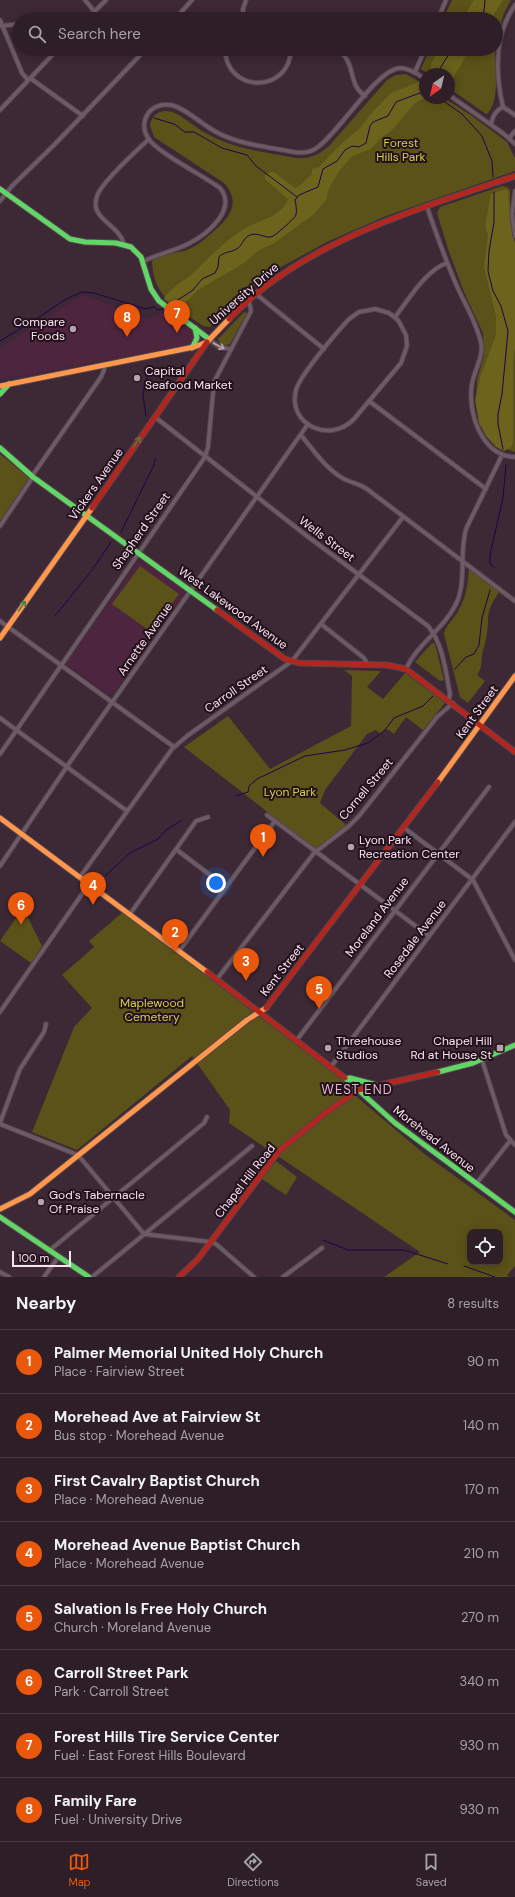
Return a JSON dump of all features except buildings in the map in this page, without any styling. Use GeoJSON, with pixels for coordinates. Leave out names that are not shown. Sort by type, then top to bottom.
{"type":"FeatureCollection","features":[{"type":"Feature","properties":{"kind":"street"},"geometry":{"type":"LineString","coordinates":[[85,0],[94,11],[106,0]]}},
{"type":"Feature","properties":{"kind":"street"},"geometry":{"type":"LineString","coordinates":[[181,12],[192,0]]}},
{"type":"Feature","properties":{"kind":"street"},"geometry":{"type":"LineString","coordinates":[[243,12],[246,0]]}},
{"type":"Feature","properties":{"kind":"street"},"geometry":{"type":"LineString","coordinates":[[441,12],[446,0]]}},
{"type":"Feature","properties":{"kind":"street"},"geometry":{"type":"LineString","coordinates":[[503,27],[515,5]]}},
{"type":"Feature","properties":{"kind":"street"},"geometry":{"type":"LineString","coordinates":[[0,20],[1,26],[12,51]]}},
{"type":"Feature","properties":{"kind":"street"},"geometry":{"type":"LineString","coordinates":[[1,26],[12,25]]}},
{"type":"Feature","properties":{"kind":"street"},"geometry":{"type":"LineString","coordinates":[[14,56],[22,73],[83,116]]}},
{"type":"Feature","properties":{"kind":"street"},"geometry":{"type":"LineString","coordinates":[[0,110],[51,56]]}},
{"type":"Feature","properties":{"kind":"street"},"geometry":{"type":"LineString","coordinates":[[0,201],[6,193],[83,116],[139,56]]}},
{"type":"Feature","properties":{"kind":"street"},"geometry":{"type":"LineString","coordinates":[[226,56],[226,60],[234,72],[246,81],[256,83],[270,81],[279,76],[288,64],[290,56]]}},
{"type":"Feature","properties":{"kind":"street"},"geometry":{"type":"LineString","coordinates":[[344,56],[351,65],[356,87],[365,96]]}},
{"type":"Feature","properties":{"kind":"street"},"geometry":{"type":"LineString","coordinates":[[415,72],[422,56]]}},
{"type":"Feature","properties":{"kind":"street"},"geometry":{"type":"LineString","coordinates":[[498,56],[499,84],[503,107],[515,116]]}},
{"type":"Feature","properties":{"kind":"street"},"geometry":{"type":"LineString","coordinates":[[144,261],[196,239],[220,218],[226,205],[225,195],[220,188],[158,148],[149,139],[144,123],[146,116],[154,108],[165,105],[179,109],[207,127],[233,139],[294,152],[310,151],[316,148],[328,137],[381,78],[394,70],[404,68],[419,75]]}},
{"type":"Feature","properties":{"kind":"street"},"geometry":{"type":"LineString","coordinates":[[455,99],[491,124],[515,144]]}},
{"type":"Feature","properties":{"kind":"street"},"geometry":{"type":"LineString","coordinates":[[491,124],[493,116],[498,109],[503,107]]}},
{"type":"Feature","properties":{"kind":"street"},"geometry":{"type":"LineString","coordinates":[[509,138],[515,131]]}},
{"type":"Feature","properties":{"kind":"street"},"geometry":{"type":"LineString","coordinates":[[124,244],[119,233],[97,211],[95,205],[97,196],[106,183],[149,139]]}},
{"type":"Feature","properties":{"kind":"street","name":"University Drive"},"geometry":{"type":"LineString","coordinates":[[0,386],[192,348],[208,340],[256,294],[287,270],[324,250],[378,225],[515,176]]}},
{"type":"Feature","properties":{"kind":"street"},"geometry":{"type":"LineString","coordinates":[[0,189],[70,239],[78,242],[124,244],[135,250],[144,261],[149,284],[158,299],[219,348],[230,348]]}},
{"type":"Feature","properties":{"kind":"street"},"geometry":{"type":"LineString","coordinates":[[515,191],[512,205],[515,236]]}},
{"type":"Feature","properties":{"kind":"street"},"geometry":{"type":"LineString","coordinates":[[427,207],[447,263],[481,342],[481,353],[471,388],[474,419],[490,446],[502,455],[515,457]]}},
{"type":"Feature","properties":{"kind":"street"},"geometry":{"type":"LineString","coordinates":[[396,317],[429,274],[438,267],[447,263]]}},
{"type":"Feature","properties":{"kind":"street"},"geometry":{"type":"LineString","coordinates":[[256,294],[324,349]]}},
{"type":"Feature","properties":{"kind":"street","name":"Shepherd Street"},"geometry":{"type":"LineString","coordinates":[[0,754],[205,457],[208,446],[215,380],[250,311],[249,301]]}},
{"type":"Feature","properties":{"kind":"street"},"geometry":{"type":"LineString","coordinates":[[375,309],[396,317],[402,324],[406,335],[406,352],[401,362],[369,401],[350,423],[341,429],[325,431],[315,429],[308,424],[297,410],[295,400],[296,389],[301,379],[324,349],[349,319],[359,312],[375,309]]}},
{"type":"Feature","properties":{"kind":"street"},"geometry":{"type":"LineString","coordinates":[[192,348],[197,338],[195,328]]}},
{"type":"Feature","properties":{"kind":"street","name":"Vickers Avenue"},"geometry":{"type":"LineString","coordinates":[[0,638],[204,348],[208,340]]}},
{"type":"Feature","properties":{"kind":"street"},"geometry":{"type":"LineString","coordinates":[[0,526],[101,378],[104,366]]}},
{"type":"Feature","properties":{"kind":"street"},"geometry":{"type":"LineString","coordinates":[[0,394],[9,384]]}},
{"type":"Feature","properties":{"kind":"street"},"geometry":{"type":"LineString","coordinates":[[369,401],[486,489]]}},
{"type":"Feature","properties":{"kind":"street","name":"Wells Street"},"geometry":{"type":"LineString","coordinates":[[155,417],[205,457],[428,626],[434,633],[440,649],[451,701]]}},
{"type":"Feature","properties":{"kind":"street","name":"Arnette Avenue"},"geometry":{"type":"LineString","coordinates":[[0,866],[66,767],[308,424]]}},
{"type":"Feature","properties":{"kind":"street"},"geometry":{"type":"LineString","coordinates":[[301,435],[331,470],[346,480],[367,489],[515,601]]}},
{"type":"Feature","properties":{"kind":"street","name":"West Lakewood Avenue"},"geometry":{"type":"LineString","coordinates":[[0,448],[33,477],[281,656],[292,661],[395,666],[406,669],[451,701],[515,752]]}},
{"type":"Feature","properties":{"kind":"street"},"geometry":{"type":"LineString","coordinates":[[406,669],[414,656],[446,620],[456,604],[461,584],[464,537],[466,529],[502,455]]}},
{"type":"Feature","properties":{"kind":"street","name":"Carroll Street"},"geometry":{"type":"LineString","coordinates":[[80,877],[174,747],[292,661],[403,517]]}},
{"type":"Feature","properties":{"kind":"street"},"geometry":{"type":"LineString","coordinates":[[0,621],[174,747]]}},
{"type":"Feature","properties":{"kind":"street"},"geometry":{"type":"LineString","coordinates":[[321,624],[364,658],[368,665]]}},
{"type":"Feature","properties":{"kind":"street","name":"Kent Street"},"geometry":{"type":"LineString","coordinates":[[0,1209],[24,1198],[247,1020],[261,1013],[360,885],[515,676]]}},
{"type":"Feature","properties":{"kind":"street","name":"Cornell Street"},"geometry":{"type":"LineString","coordinates":[[216,979],[316,852],[349,826],[359,816],[451,701]]}},
{"type":"Feature","properties":{"kind":"street"},"geometry":{"type":"LineString","coordinates":[[0,718],[127,811]]}},
{"type":"Feature","properties":{"kind":"street","name":"Moreland Avenue"},"geometry":{"type":"LineString","coordinates":[[296,1041],[489,787]]}},
{"type":"Feature","properties":{"kind":"street"},"geometry":{"type":"LineString","coordinates":[[267,815],[429,936]]}},
{"type":"Feature","properties":{"kind":"street"},"geometry":{"type":"LineString","coordinates":[[130,914],[177,850],[196,821],[208,817]]}},
{"type":"Feature","properties":{"kind":"street","name":"Morehead Avenue"},"geometry":{"type":"LineString","coordinates":[[0,818],[261,1013],[346,1079],[395,1123],[515,1212]]}},
{"type":"Feature","properties":{"kind":"street"},"geometry":{"type":"LineString","coordinates":[[178,951],[275,821]]}},
{"type":"Feature","properties":{"kind":"street","name":"Rosedale Avenue"},"geometry":{"type":"LineString","coordinates":[[330,1068],[515,822]]}},
{"type":"Feature","properties":{"kind":"street"},"geometry":{"type":"LineString","coordinates":[[403,827],[472,880],[515,960]]}},
{"type":"Feature","properties":{"kind":"street"},"geometry":{"type":"LineString","coordinates":[[177,850],[226,887]]}},
{"type":"Feature","properties":{"kind":"street"},"geometry":{"type":"LineString","coordinates":[[0,1012],[1,1007],[89,884]]}},
{"type":"Feature","properties":{"kind":"street"},"geometry":{"type":"LineString","coordinates":[[46,1024],[44,1032],[20,1069],[0,1123],[78,1155],[144,1234],[211,1242],[216,1244],[254,1277]]}},
{"type":"Feature","properties":{"kind":"street","name":"Chapel Hill Road"},"geometry":{"type":"LineString","coordinates":[[180,1277],[211,1242],[279,1151],[324,1114],[358,1090],[482,1060],[515,1044]]}},
{"type":"Feature","properties":{"kind":"street"},"geometry":{"type":"LineString","coordinates":[[482,1060],[506,1135],[515,1145]]}},
{"type":"Feature","properties":{"kind":"street"},"geometry":{"type":"LineString","coordinates":[[346,1079],[350,1078],[380,1085]]}},
{"type":"Feature","properties":{"kind":"street"},"geometry":{"type":"LineString","coordinates":[[50,1250],[204,1123],[207,1117]]}},
{"type":"Feature","properties":{"kind":"street"},"geometry":{"type":"LineString","coordinates":[[476,1184],[510,1141]]}},
{"type":"Feature","properties":{"kind":"street"},"geometry":{"type":"LineString","coordinates":[[0,1217],[90,1277],[252,1146]]}},
{"type":"Feature","properties":{"kind":"street"},"geometry":{"type":"LineString","coordinates":[[283,1277],[322,1248]]}},
{"type":"Feature","properties":{"kind":"street"},"geometry":{"type":"LineString","coordinates":[[44,1277],[59,1256]]}},
{"type":"Feature","properties":{"kind":"street"},"geometry":{"type":"LineString","coordinates":[[0,1272],[9,1277]]}},
{"type":"Feature","properties":{"kind":"shaded area"},"geometry":{"type":"Polygon","coordinates":[[[474,0],[503,0],[495,12],[466,12],[474,0]]]}},
{"type":"Feature","properties":{"kind":"shaded area"},"geometry":{"type":"Polygon","coordinates":[[[436,56],[466,56],[455,75],[455,68],[431,68],[431,64],[436,56]]]}},
{"type":"Feature","properties":{"kind":"shaded area"},"geometry":{"type":"Polygon","coordinates":[[[419,82],[419,101],[415,103],[392,130],[380,139],[371,149],[352,156],[340,170],[329,188],[326,200],[314,214],[273,244],[259,250],[244,263],[198,290],[177,309],[164,299],[165,296],[179,283],[189,277],[229,239],[244,229],[275,214],[285,205],[288,199],[265,179],[265,176],[270,172],[274,172],[295,188],[299,186],[312,174],[312,169],[319,167],[339,146],[360,128],[391,93],[419,82]]]}},
{"type":"Feature","properties":{"kind":"shaded area"},"geometry":{"type":"Polygon","coordinates":[[[506,189],[508,191],[510,219],[515,243],[515,347],[513,361],[513,442],[511,447],[504,451],[496,447],[486,436],[479,423],[475,400],[480,378],[496,335],[496,316],[484,267],[488,236],[485,226],[491,194],[506,189]]]}},
{"type":"Feature","properties":{"kind":"shaded area"},"geometry":{"type":"Polygon","coordinates":[[[82,295],[148,319],[166,312],[194,333],[193,342],[187,345],[0,380],[0,348],[82,295]]]}},
{"type":"Feature","properties":{"kind":"shaded area"},"geometry":{"type":"Polygon","coordinates":[[[140,559],[186,592],[111,696],[66,664],[140,559]]]}},
{"type":"Feature","properties":{"kind":"green space"},"geometry":{"type":"Polygon","coordinates":[[[452,0],[511,0],[503,16],[503,12],[446,12],[452,0]]]}},
{"type":"Feature","properties":{"kind":"green space"},"geometry":{"type":"Polygon","coordinates":[[[427,56],[495,56],[496,91],[492,106],[486,114],[455,92],[455,68],[421,68],[427,56]]]}},
{"type":"Feature","properties":{"kind":"green space","name":"Forest Hills Park"},"geometry":{"type":"Polygon","coordinates":[[[406,74],[419,82],[419,104],[453,104],[507,142],[515,158],[515,171],[386,216],[329,241],[279,268],[261,280],[210,327],[203,326],[175,307],[161,292],[157,284],[153,273],[152,261],[160,256],[187,250],[201,242],[224,221],[233,204],[229,190],[224,183],[154,137],[150,125],[152,119],[158,113],[164,111],[171,112],[181,116],[200,130],[215,138],[237,146],[260,152],[305,158],[318,154],[329,146],[387,80],[396,75],[406,74]]]}},
{"type":"Feature","properties":{"kind":"green space"},"geometry":{"type":"Polygon","coordinates":[[[502,186],[507,187],[510,190],[510,228],[515,246],[515,452],[503,448],[476,399],[477,380],[484,355],[483,333],[464,292],[448,249],[437,213],[440,207],[502,186]]]}},
{"type":"Feature","properties":{"kind":"green space"},"geometry":{"type":"Polygon","coordinates":[[[244,312],[247,313],[230,344],[224,346],[220,345],[218,339],[244,312]]]}},
{"type":"Feature","properties":{"kind":"green space"},"geometry":{"type":"Polygon","coordinates":[[[0,454],[29,478],[0,521],[0,454]]]}},
{"type":"Feature","properties":{"kind":"green space"},"geometry":{"type":"Polygon","coordinates":[[[140,566],[179,594],[151,632],[112,604],[140,566]]]}},
{"type":"Feature","properties":{"kind":"green space"},"geometry":{"type":"Polygon","coordinates":[[[469,568],[500,591],[489,610],[486,641],[482,652],[480,670],[477,675],[485,681],[468,703],[460,697],[444,634],[446,628],[463,602],[469,568]]]}},
{"type":"Feature","properties":{"kind":"green space"},"geometry":{"type":"Polygon","coordinates":[[[432,643],[435,644],[444,680],[440,681],[415,662],[432,643]]]}},
{"type":"Feature","properties":{"kind":"green space","name":"Lyon Park"},"geometry":{"type":"Polygon","coordinates":[[[344,670],[381,671],[367,687],[383,699],[405,673],[445,703],[423,730],[406,717],[394,734],[387,729],[380,734],[376,730],[367,734],[325,790],[320,803],[346,825],[315,849],[184,747],[228,716],[270,769],[351,726],[352,676],[344,670]]]}},
{"type":"Feature","properties":{"kind":"green space"},"geometry":{"type":"Polygon","coordinates":[[[23,908],[42,946],[31,963],[0,941],[23,908]]]}},
{"type":"Feature","properties":{"kind":"green space","name":"Maplewood Cemetery"},"geometry":{"type":"Polygon","coordinates":[[[123,912],[346,1083],[358,1098],[423,1153],[515,1220],[515,1266],[507,1275],[509,1277],[384,1277],[420,1252],[229,1123],[230,1110],[192,1056],[77,1150],[32,1132],[74,1027],[92,1008],[62,975],[94,947],[89,941],[123,912]]]}},
{"type":"Feature","properties":{"kind":"green space"},"geometry":{"type":"Polygon","coordinates":[[[276,1161],[297,1177],[286,1195],[262,1179],[276,1161]]]}},
{"type":"Feature","properties":{"kind":"waterway"},"geometry":{"type":"LineString","coordinates":[[483,12],[485,0]]}},
{"type":"Feature","properties":{"kind":"waterway"},"geometry":{"type":"LineString","coordinates":[[441,68],[448,56]]}},
{"type":"Feature","properties":{"kind":"waterway"},"geometry":{"type":"LineString","coordinates":[[170,305],[193,290],[202,279],[215,273],[218,267],[219,257],[238,248],[248,236],[256,234],[271,237],[280,231],[296,215],[295,200],[299,195],[318,187],[323,169],[337,161],[345,150],[352,146],[359,147],[366,143],[370,126],[373,122],[388,116],[396,102],[419,93]]}},
{"type":"Feature","properties":{"kind":"waterway"},"geometry":{"type":"LineString","coordinates":[[448,104],[462,114],[482,136],[492,161],[493,177]]}},
{"type":"Feature","properties":{"kind":"waterway"},"geometry":{"type":"LineString","coordinates":[[154,118],[174,124],[185,132],[194,132],[222,148],[247,155],[256,166],[297,197]]}},
{"type":"Feature","properties":{"kind":"waterway"},"geometry":{"type":"LineString","coordinates":[[494,192],[494,222],[489,251],[488,271],[493,291],[501,306],[508,331],[502,394],[498,414],[498,424],[503,449]]}},
{"type":"Feature","properties":{"kind":"waterway"},"geometry":{"type":"LineString","coordinates":[[0,341],[66,299],[82,292],[94,293],[146,309],[154,307],[158,310],[163,309]]}},
{"type":"Feature","properties":{"kind":"waterway"},"geometry":{"type":"LineString","coordinates":[[175,303],[176,310]]}},
{"type":"Feature","properties":{"kind":"waterway"},"geometry":{"type":"LineString","coordinates":[[146,416],[143,395],[150,369]]}},
{"type":"Feature","properties":{"kind":"waterway"},"geometry":{"type":"LineString","coordinates":[[121,532],[154,465],[155,459]]}},
{"type":"Feature","properties":{"kind":"waterway"},"geometry":{"type":"LineString","coordinates":[[495,568],[490,564],[490,555],[503,498],[506,465]]}},
{"type":"Feature","properties":{"kind":"waterway"},"geometry":{"type":"LineString","coordinates":[[55,616],[92,570],[111,542]]}},
{"type":"Feature","properties":{"kind":"waterway"},"geometry":{"type":"LineString","coordinates":[[455,669],[466,657],[474,654],[479,645],[482,618],[490,590]]}},
{"type":"Feature","properties":{"kind":"waterway"},"geometry":{"type":"LineString","coordinates":[[236,796],[248,792],[249,786],[257,779],[305,756],[345,750],[368,743],[385,730],[394,718],[423,706],[433,696]]}},
{"type":"Feature","properties":{"kind":"waterway"},"geometry":{"type":"LineString","coordinates":[[105,876],[130,853],[158,839],[166,830],[182,820]]}},
{"type":"Feature","properties":{"kind":"waterway"},"geometry":{"type":"LineString","coordinates":[[323,1240],[348,1250],[404,1250],[448,1264]]}},
{"type":"Feature","properties":{"kind":"waterway"},"geometry":{"type":"LineString","coordinates":[[464,1266],[495,1277]]}},
{"type":"Feature","properties":{"kind":"traffic: fast"},"geometry":{"type":"LineString","coordinates":[[0,189],[70,239],[85,242],[116,243],[131,247],[141,257],[151,289],[159,301],[209,339]]}},
{"type":"Feature","properties":{"kind":"traffic: fast"},"geometry":{"type":"LineString","coordinates":[[192,348],[197,338],[195,328]]}},
{"type":"Feature","properties":{"kind":"traffic: fast"},"geometry":{"type":"LineString","coordinates":[[0,394],[9,384]]}},
{"type":"Feature","properties":{"kind":"traffic: fast"},"geometry":{"type":"LineString","coordinates":[[0,448],[33,477],[217,610]]}},
{"type":"Feature","properties":{"kind":"traffic: fast"},"geometry":{"type":"LineString","coordinates":[[438,1072],[473,1063],[515,1045]]}},
{"type":"Feature","properties":{"kind":"traffic: fast"},"geometry":{"type":"LineString","coordinates":[[345,1078],[395,1123],[515,1212]]}},
{"type":"Feature","properties":{"kind":"traffic: fast"},"geometry":{"type":"LineString","coordinates":[[346,1079],[350,1078],[373,1084]]}},
{"type":"Feature","properties":{"kind":"traffic: fast"},"geometry":{"type":"LineString","coordinates":[[0,1217],[89,1277]]}},
{"type":"Feature","properties":{"kind":"traffic: slow"},"geometry":{"type":"LineString","coordinates":[[0,386],[194,347],[207,342],[229,319]]}},
{"type":"Feature","properties":{"kind":"traffic: slow"},"geometry":{"type":"LineString","coordinates":[[0,638],[92,508]]}},
{"type":"Feature","properties":{"kind":"traffic: slow"},"geometry":{"type":"LineString","coordinates":[[438,782],[515,676]]}},
{"type":"Feature","properties":{"kind":"traffic: slow"},"geometry":{"type":"LineString","coordinates":[[0,818],[207,972]]}},
{"type":"Feature","properties":{"kind":"traffic: slow"},"geometry":{"type":"LineString","coordinates":[[0,1209],[30,1194],[247,1020],[266,1008]]}},
{"type":"Feature","properties":{"kind":"traffic: jam"},"geometry":{"type":"LineString","coordinates":[[229,319],[258,292],[291,269],[326,248],[401,216],[515,176]]}},
{"type":"Feature","properties":{"kind":"traffic: jam"},"geometry":{"type":"LineString","coordinates":[[92,508],[207,342]]}},
{"type":"Feature","properties":{"kind":"traffic: jam"},"geometry":{"type":"LineString","coordinates":[[217,610],[285,659],[299,663],[387,665],[406,669],[515,752]]}},
{"type":"Feature","properties":{"kind":"traffic: jam"},"geometry":{"type":"LineString","coordinates":[[266,1008],[438,782]]}},
{"type":"Feature","properties":{"kind":"traffic: jam"},"geometry":{"type":"LineString","coordinates":[[207,972],[345,1078]]}},
{"type":"Feature","properties":{"kind":"traffic: jam"},"geometry":{"type":"LineString","coordinates":[[179,1277],[198,1259],[279,1151],[324,1114],[358,1090],[438,1072]]}},
{"type":"Feature","properties":{"kind":"place","name":"Compare Foods"},"geometry":{"type":"Point","coordinates":[73,329]}},
{"type":"Feature","properties":{"kind":"place","name":"Forest Hills Tire Service Center"},"geometry":{"type":"Point","coordinates":[177,333]}},
{"type":"Feature","properties":{"kind":"place","name":"Family Fare"},"geometry":{"type":"Point","coordinates":[127,337]}},
{"type":"Feature","properties":{"kind":"place","name":"Capital Seafood Market"},"geometry":{"type":"Point","coordinates":[137,378]}},
{"type":"Feature","properties":{"kind":"place","name":"Lyon Park Recreation Center"},"geometry":{"type":"Point","coordinates":[351,847]}},
{"type":"Feature","properties":{"kind":"place","name":"Palmer Memorial United Holy Church"},"geometry":{"type":"Point","coordinates":[263,857]}},
{"type":"Feature","properties":{"kind":"place","name":"Morehead Avenue Baptist Church"},"geometry":{"type":"Point","coordinates":[93,905]}},
{"type":"Feature","properties":{"kind":"place","name":"Carroll Street Park"},"geometry":{"type":"Point","coordinates":[21,925]}},
{"type":"Feature","properties":{"kind":"place","name":"Morehead Ave at Fairview St"},"geometry":{"type":"Point","coordinates":[175,952]}},
{"type":"Feature","properties":{"kind":"place","name":"First Cavalry Baptist Church"},"geometry":{"type":"Point","coordinates":[246,981]}},
{"type":"Feature","properties":{"kind":"place","name":"Salvation Is Free Holy Church"},"geometry":{"type":"Point","coordinates":[319,1009]}},
{"type":"Feature","properties":{"kind":"place","name":"Threehouse Studios"},"geometry":{"type":"Point","coordinates":[328,1048]}},
{"type":"Feature","properties":{"kind":"place","name":"Chapel Hill Rd at House St"},"geometry":{"type":"Point","coordinates":[500,1048]}},
{"type":"Feature","properties":{"kind":"place","name":"God's Tabernacle Of Praise"},"geometry":{"type":"Point","coordinates":[41,1202]}},
{"type":"Feature","properties":{"kind":"district","name":"WEST END"},"geometry":{"type":"Point","coordinates":[357,1089]}}]}
